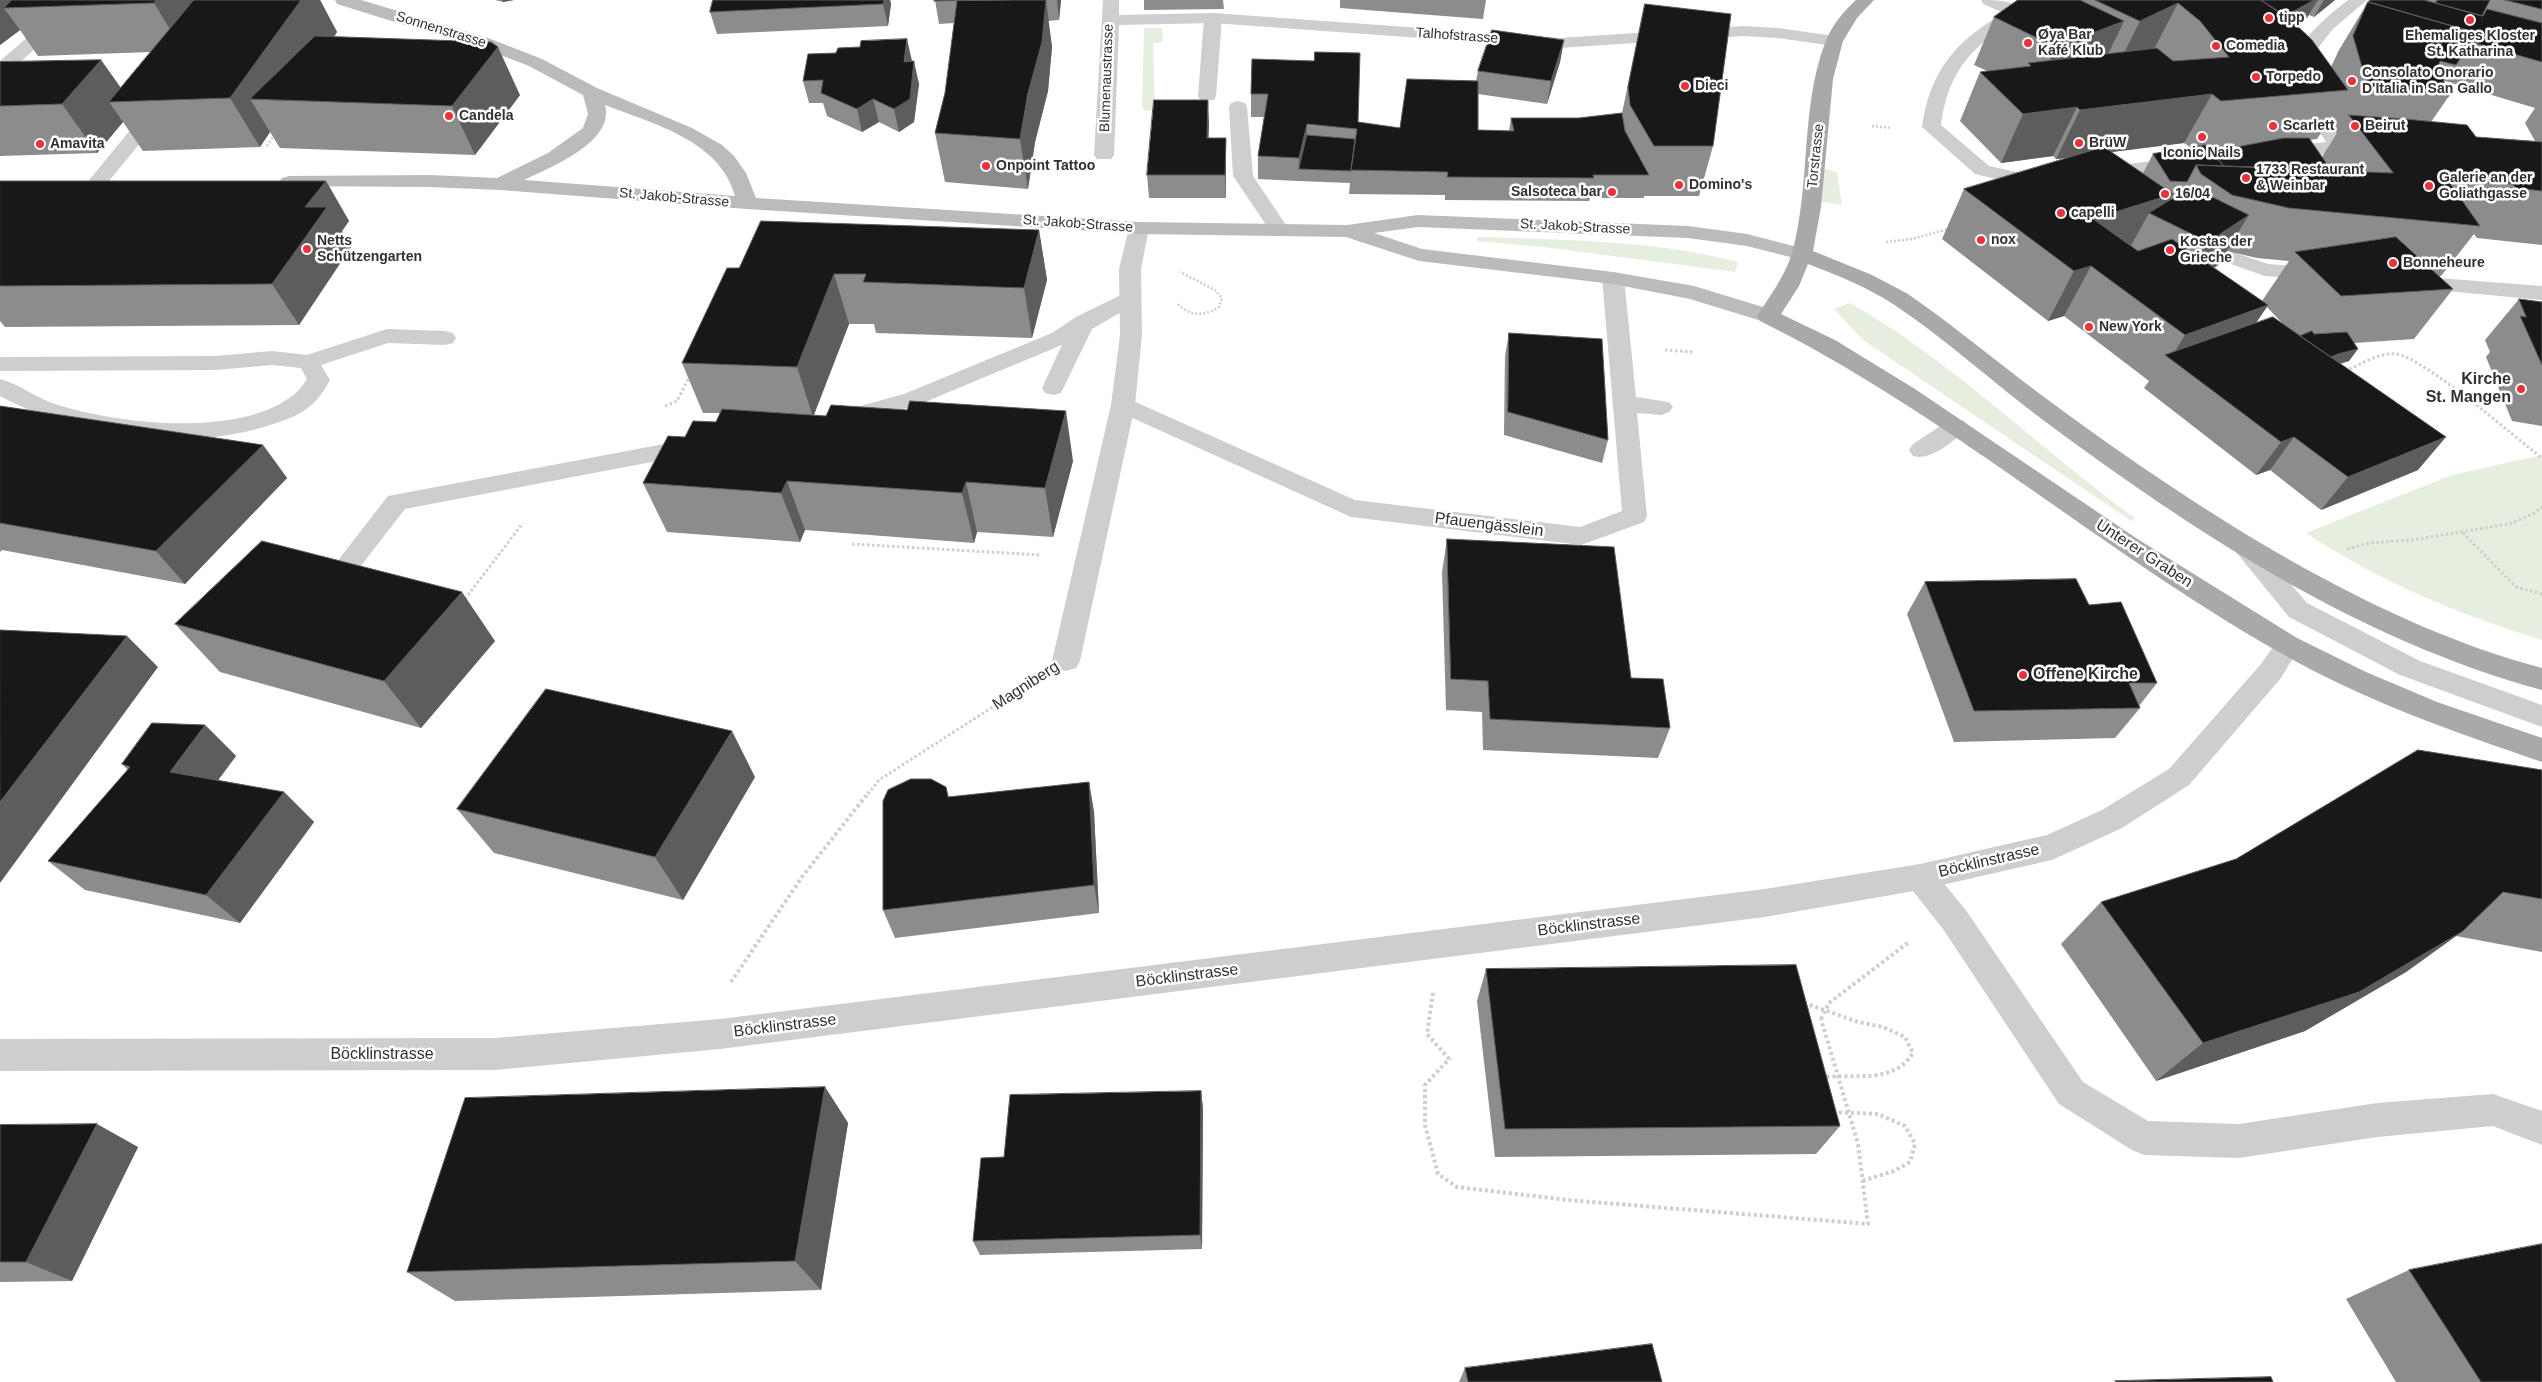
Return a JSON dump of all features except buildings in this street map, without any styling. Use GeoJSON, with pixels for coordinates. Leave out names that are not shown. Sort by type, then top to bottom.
{"type":"FeatureCollection","features":[{"type":"Feature","properties":{"kind":"main road","name":"Sonnenstrasse"},"geometry":{"type":"LineString","coordinates":[[343,0],[467,37],[519,56],[591,92],[673,126],[716,150],[743,183],[747,203]]}},
{"type":"Feature","properties":{"kind":"main road","name":"Torstrasse"},"geometry":{"type":"LineString","coordinates":[[1768,316],[1788,286],[1802,254],[1811,207],[1824,79],[1834,41],[1850,15],[1866,0]]}},
{"type":"Feature","properties":{"kind":"main road"},"geometry":{"type":"LineString","coordinates":[[500,184],[577,144],[596,124],[598,109],[591,92]]}},
{"type":"Feature","properties":{"kind":"main road","name":"St. Jakob-Strasse"},"geometry":{"type":"LineString","coordinates":[[270,182],[430,181],[500,184],[747,203],[1139,228],[1278,228],[1347,231],[1418,221],[1688,232],[1747,240],[1802,254]]}},
{"type":"Feature","properties":{"kind":"main road"},"geometry":{"type":"LineString","coordinates":[[88,183],[124,183]]}},
{"type":"Feature","properties":{"kind":"main road","name":"St. Jakob-Strasse"},"geometry":{"type":"LineString","coordinates":[[1347,231],[1419,255],[1613,278],[1694,292],[1768,316]]}},
{"type":"Feature","properties":{"kind":"main road"},"geometry":{"type":"LineString","coordinates":[[1802,254],[1850,272],[1900,299],[2136,475],[2244,546],[2317,587],[2393,624],[2454,650],[2542,679]]}},
{"type":"Feature","properties":{"kind":"main road","name":"Unterer Graben"},"geometry":{"type":"LineString","coordinates":[[1768,316],[1827,345],[1956,427],[2130,546],[2288,645],[2356,680],[2427,710],[2542,750]]}},
{"type":"Feature","properties":{"kind":"street"},"geometry":{"type":"LineString","coordinates":[[0,70],[36,39],[98,0]]}},
{"type":"Feature","properties":{"kind":"street","name":"Blumenaustrasse"},"geometry":{"type":"LineString","coordinates":[[1104,155],[1110,0]]}},
{"type":"Feature","properties":{"kind":"street"},"geometry":{"type":"LineString","coordinates":[[1988,0],[2024,9],[1990,28],[1953,60],[1937,91],[1931,127],[1982,170],[2036,182],[2205,161]]}},
{"type":"Feature","properties":{"kind":"street"},"geometry":{"type":"LineString","coordinates":[[2338,147],[2298,82],[2300,57],[2327,25],[2359,0]]}},
{"type":"Feature","properties":{"kind":"street"},"geometry":{"type":"LineString","coordinates":[[1207,96],[1213,18]]}},
{"type":"Feature","properties":{"kind":"street","name":"Talhofstrasse"},"geometry":{"type":"LineString","coordinates":[[1110,20],[1213,18],[1559,43],[1743,31],[1778,33],[1834,41]]}},
{"type":"Feature","properties":{"kind":"street"},"geometry":{"type":"LineString","coordinates":[[88,183],[171,93]]}},
{"type":"Feature","properties":{"kind":"street"},"geometry":{"type":"LineString","coordinates":[[1238,107],[1243,176],[1278,228]]}},
{"type":"Feature","properties":{"kind":"street"},"geometry":{"type":"LineString","coordinates":[[2262,155],[2338,147],[2386,154]]}},
{"type":"Feature","properties":{"kind":"street"},"geometry":{"type":"LineString","coordinates":[[2071,177],[2102,192]]}},
{"type":"Feature","properties":{"kind":"street","name":"Magniberg"},"geometry":{"type":"LineString","coordinates":[[1066,661],[1123,405],[1131,335],[1130,269],[1139,228]]}},
{"type":"Feature","properties":{"kind":"street"},"geometry":{"type":"LineString","coordinates":[[2173,236],[2265,270],[2334,275]]}},
{"type":"Feature","properties":{"kind":"street","name":"Pfauengässlein"},"geometry":{"type":"LineString","coordinates":[[1123,405],[1351,508],[1581,536],[1635,516],[1613,278]]}},
{"type":"Feature","properties":{"kind":"street"},"geometry":{"type":"LineString","coordinates":[[2393,280],[2542,293]]}},
{"type":"Feature","properties":{"kind":"street"},"geometry":{"type":"LineString","coordinates":[[825,423],[912,399],[1060,338],[1084,322],[1129,298]]}},
{"type":"Feature","properties":{"kind":"street"},"geometry":{"type":"LineString","coordinates":[[1053,388],[1084,322]]}},
{"type":"Feature","properties":{"kind":"street"},"geometry":{"type":"LineString","coordinates":[[0,364],[215,363],[272,358],[308,362],[387,336],[445,338]]}},
{"type":"Feature","properties":{"kind":"street"},"geometry":{"type":"LineString","coordinates":[[0,386],[50,410],[130,427],[207,432],[263,421],[300,402],[318,380],[308,362]]}},
{"type":"Feature","properties":{"kind":"street"},"geometry":{"type":"LineString","coordinates":[[1624,404],[1660,407]]}},
{"type":"Feature","properties":{"kind":"street"},"geometry":{"type":"LineString","coordinates":[[1921,450],[1956,427]]}},
{"type":"Feature","properties":{"kind":"street"},"geometry":{"type":"LineString","coordinates":[[388,582],[342,572],[397,502],[642,455],[721,442]]}},
{"type":"Feature","properties":{"kind":"street"},"geometry":{"type":"LineString","coordinates":[[2244,546],[2298,610],[2410,668],[2542,716]]}},
{"type":"Feature","properties":{"kind":"street","name":"Böcklinstrasse"},"geometry":{"type":"LineString","coordinates":[[0,1055],[495,1054],[720,1034],[1765,903],[1920,877],[2052,846],[2112,819],[2180,777],[2271,671],[2288,645]]}},
{"type":"Feature","properties":{"kind":"street"},"geometry":{"type":"LineString","coordinates":[[1920,877],[1954,919],[2071,1093],[2144,1138],[2239,1141],[2377,1120],[2492,1110],[2542,1128]]}},
{"type":"Feature","properties":{"kind":"path"},"geometry":{"type":"LineString","coordinates":[[264,151],[280,127]]}},
{"type":"Feature","properties":{"kind":"path"},"geometry":{"type":"LineString","coordinates":[[1912,239],[1952,228]]}},
{"type":"Feature","properties":{"kind":"path"},"geometry":{"type":"LineString","coordinates":[[1178,301],[1179,305],[1187,312],[1201,314],[1219,307],[1222,298],[1214,290],[1180,272]]}},
{"type":"Feature","properties":{"kind":"path"},"geometry":{"type":"LineString","coordinates":[[1659,349],[1693,352]]}},
{"type":"Feature","properties":{"kind":"path"},"geometry":{"type":"LineString","coordinates":[[2339,374],[2381,356],[2398,353],[2424,366],[2542,458]]}},
{"type":"Feature","properties":{"kind":"path"},"geometry":{"type":"LineString","coordinates":[[642,455],[662,408],[677,402],[694,368]]}},
{"type":"Feature","properties":{"kind":"path"},"geometry":{"type":"LineString","coordinates":[[2357,545],[2463,532],[2519,520],[2538,511],[2542,507]]}},
{"type":"Feature","properties":{"kind":"path"},"geometry":{"type":"LineString","coordinates":[[464,600],[517,531]]}},
{"type":"Feature","properties":{"kind":"path"},"geometry":{"type":"LineString","coordinates":[[2463,532],[2516,587],[2542,594]]}},
{"type":"Feature","properties":{"kind":"path"},"geometry":{"type":"LineString","coordinates":[[852,544],[1089,558]]}},
{"type":"Feature","properties":{"kind":"path","name":"Magniberg"},"geometry":{"type":"LineString","coordinates":[[730,984],[802,877],[879,780],[1066,661]]}},
{"type":"Feature","properties":{"kind":"path"},"geometry":{"type":"LineString","coordinates":[[1434,988],[1427,1034],[1448,1059],[1425,1085],[1426,1125],[1438,1174],[1458,1187],[1578,1201],[1868,1224],[1858,1144],[1821,1019],[1829,1003],[1913,939]]}},
{"type":"Feature","properties":{"kind":"path"},"geometry":{"type":"LineString","coordinates":[[1795,1000],[1858,1022],[1883,1027],[1904,1037],[1913,1053],[1910,1062],[1888,1074],[1837,1074],[1818,1078]]}},
{"type":"Feature","properties":{"kind":"path"},"geometry":{"type":"LineString","coordinates":[[1823,1108],[1832,1112],[1878,1114],[1905,1126],[1915,1144],[1910,1162],[1894,1171],[1862,1181]]}},
{"type":"Feature","properties":{"kind":"green space"},"geometry":{"type":"Polygon","coordinates":[[[1144,28],[1162,28],[1163,42],[1153,43],[1155,111],[1146,111],[1142,108],[1144,28]]]}},
{"type":"Feature","properties":{"kind":"green space"},"geometry":{"type":"Polygon","coordinates":[[[1821,168],[1837,172],[1842,205],[1819,201],[1821,168]]]}},
{"type":"Feature","properties":{"kind":"green space"},"geometry":{"type":"Polygon","coordinates":[[[1478,237],[1576,240],[1642,245],[1674,249],[1738,262],[1735,272],[1544,247],[1477,241],[1478,237]]]}},
{"type":"Feature","properties":{"kind":"green space"},"geometry":{"type":"Polygon","coordinates":[[[1850,303],[1888,326],[1960,378],[2135,518],[2131,521],[1863,340],[1834,309],[1850,303]]]}},
{"type":"Feature","properties":{"kind":"green space"},"geometry":{"type":"Polygon","coordinates":[[[2542,455],[2542,640],[2450,608],[2391,582],[2334,551],[2306,533],[2452,475],[2542,455]]]}},
{"type":"Feature","properties":{"kind":"place","name":"tipp"},"geometry":{"type":"Point","coordinates":[2269,18]}},
{"type":"Feature","properties":{"kind":"place","name":"Ehemaliges Kloster St. Katharina"},"geometry":{"type":"Point","coordinates":[2470,20]}},
{"type":"Feature","properties":{"kind":"place","name":"Øya Bar Kafé Klub"},"geometry":{"type":"Point","coordinates":[2028,43]}},
{"type":"Feature","properties":{"kind":"place","name":"Comedia"},"geometry":{"type":"Point","coordinates":[2216,46]}},
{"type":"Feature","properties":{"kind":"place","name":"Torpedo"},"geometry":{"type":"Point","coordinates":[2256,77]}},
{"type":"Feature","properties":{"kind":"place","name":"Consolato Onorario D'Italia in San Gallo"},"geometry":{"type":"Point","coordinates":[2352,81]}},
{"type":"Feature","properties":{"kind":"place","name":"Dieci"},"geometry":{"type":"Point","coordinates":[1685,86]}},
{"type":"Feature","properties":{"kind":"place","name":"Candela"},"geometry":{"type":"Point","coordinates":[449,116]}},
{"type":"Feature","properties":{"kind":"place","name":"Scarlett"},"geometry":{"type":"Point","coordinates":[2273,126]}},
{"type":"Feature","properties":{"kind":"place","name":"Beirut"},"geometry":{"type":"Point","coordinates":[2355,126]}},
{"type":"Feature","properties":{"kind":"place","name":"Iconic Nails"},"geometry":{"type":"Point","coordinates":[2202,137]}},
{"type":"Feature","properties":{"kind":"place","name":"BrüW"},"geometry":{"type":"Point","coordinates":[2079,143]}},
{"type":"Feature","properties":{"kind":"place","name":"Amavita"},"geometry":{"type":"Point","coordinates":[40,144]}},
{"type":"Feature","properties":{"kind":"place","name":"Onpoint Tattoo"},"geometry":{"type":"Point","coordinates":[986,166]}},
{"type":"Feature","properties":{"kind":"place","name":"1733 Restaurant & Weinbar"},"geometry":{"type":"Point","coordinates":[2246,178]}},
{"type":"Feature","properties":{"kind":"place","name":"Domino's"},"geometry":{"type":"Point","coordinates":[1679,185]}},
{"type":"Feature","properties":{"kind":"place","name":"Galerie an der Goliathgasse"},"geometry":{"type":"Point","coordinates":[2429,186]}},
{"type":"Feature","properties":{"kind":"place","name":"Salsoteca bar"},"geometry":{"type":"Point","coordinates":[1612,192]}},
{"type":"Feature","properties":{"kind":"place","name":"16/04"},"geometry":{"type":"Point","coordinates":[2165,194]}},
{"type":"Feature","properties":{"kind":"place","name":"capelli"},"geometry":{"type":"Point","coordinates":[2061,213]}},
{"type":"Feature","properties":{"kind":"place","name":"nox"},"geometry":{"type":"Point","coordinates":[1981,240]}},
{"type":"Feature","properties":{"kind":"place","name":"Netts Schützengarten"},"geometry":{"type":"Point","coordinates":[307,249]}},
{"type":"Feature","properties":{"kind":"place","name":"Kostas der Grieche"},"geometry":{"type":"Point","coordinates":[2170,250]}},
{"type":"Feature","properties":{"kind":"place","name":"Bonneheure"},"geometry":{"type":"Point","coordinates":[2393,263]}},
{"type":"Feature","properties":{"kind":"place","name":"New York"},"geometry":{"type":"Point","coordinates":[2089,327]}},
{"type":"Feature","properties":{"kind":"place","name":"Kirche St. Mangen"},"geometry":{"type":"Point","coordinates":[2521,389]}},
{"type":"Feature","properties":{"kind":"place","name":"Offene Kirche"},"geometry":{"type":"Point","coordinates":[2023,675]}}]}
